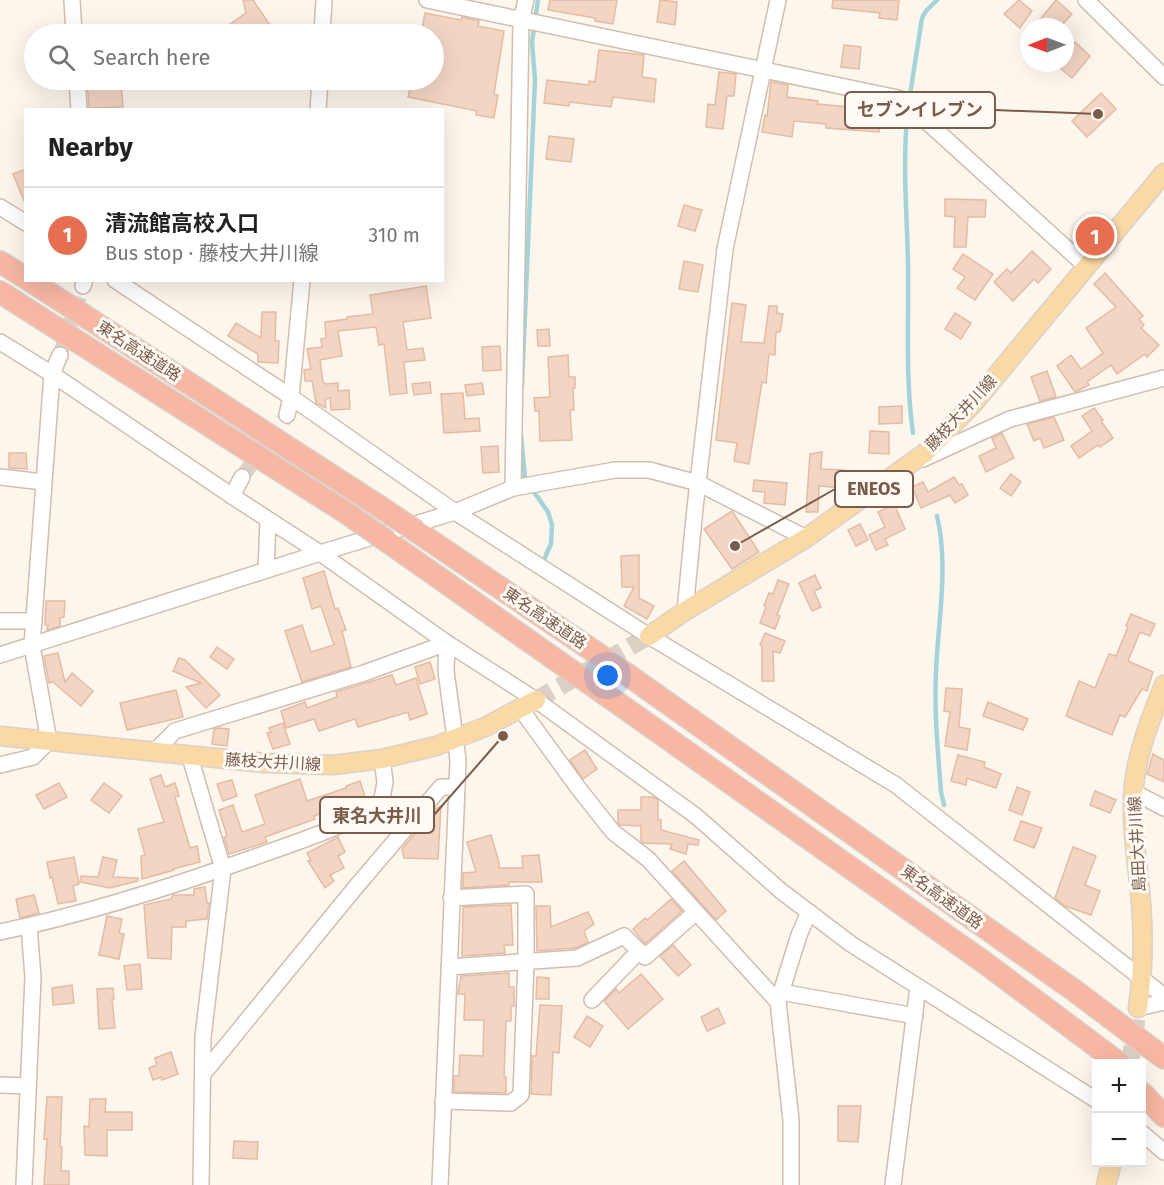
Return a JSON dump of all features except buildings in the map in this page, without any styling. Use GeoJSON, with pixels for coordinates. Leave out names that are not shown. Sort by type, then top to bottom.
{"type":"FeatureCollection","features":[{"type":"Feature","properties":{"kind":"highway","name":"東名高速道路"},"geometry":{"type":"LineString","coordinates":[[0,262],[24,277]]}},
{"type":"Feature","properties":{"kind":"highway","name":"東名高速道路"},"geometry":{"type":"LineString","coordinates":[[32,282],[374,503],[586,646],[1076,991],[1164,1059]]}},
{"type":"Feature","properties":{"kind":"highway","name":"東名高速道路"},"geometry":{"type":"LineString","coordinates":[[0,292],[345,512],[985,963],[1113,1059]]}},
{"type":"Feature","properties":{"kind":"highway"},"geometry":{"type":"LineString","coordinates":[[985,963],[1033,1008],[1099,1059]]}},
{"type":"Feature","properties":{"kind":"highway"},"geometry":{"type":"LineString","coordinates":[[1076,991],[1164,1044]]}},
{"type":"Feature","properties":{"kind":"highway"},"geometry":{"type":"LineString","coordinates":[[1146,1083],[1164,1096]]}},
{"type":"Feature","properties":{"kind":"highway"},"geometry":{"type":"LineString","coordinates":[[1146,1097],[1164,1116]]}},
{"type":"Feature","properties":{"kind":"main road","name":"藤枝大井川線"},"geometry":{"type":"LineString","coordinates":[[649,636],[685,611],[806,538],[906,468],[943,436],[972,405],[1164,173]]}},
{"type":"Feature","properties":{"kind":"main road","name":"島田大井川線"},"geometry":{"type":"LineString","coordinates":[[1138,1008],[1142,980],[1142,931],[1134,792],[1144,736],[1164,685]]}},
{"type":"Feature","properties":{"kind":"main road","name":"藤枝大井川線"},"geometry":{"type":"LineString","coordinates":[[0,736],[190,757],[332,765],[382,759],[454,740],[485,727],[528,704]]}},
{"type":"Feature","properties":{"kind":"main road"},"geometry":{"type":"LineString","coordinates":[[1106,1185],[1111,1167]]}},
{"type":"Feature","properties":{"kind":"street"},"geometry":{"type":"LineString","coordinates":[[72,0],[73,24]]}},
{"type":"Feature","properties":{"kind":"street"},"geometry":{"type":"LineString","coordinates":[[323,24],[324,0]]}},
{"type":"Feature","properties":{"kind":"street"},"geometry":{"type":"LineString","coordinates":[[427,0],[898,98],[1087,267]]}},
{"type":"Feature","properties":{"kind":"street"},"geometry":{"type":"LineString","coordinates":[[513,488],[521,21],[526,0]]}},
{"type":"Feature","properties":{"kind":"street"},"geometry":{"type":"LineString","coordinates":[[685,611],[725,249],[778,0]]}},
{"type":"Feature","properties":{"kind":"street"},"geometry":{"type":"LineString","coordinates":[[1086,0],[1164,77]]}},
{"type":"Feature","properties":{"kind":"street"},"geometry":{"type":"LineString","coordinates":[[78,90],[79,108]]}},
{"type":"Feature","properties":{"kind":"street"},"geometry":{"type":"LineString","coordinates":[[318,108],[319,90]]}},
{"type":"Feature","properties":{"kind":"street"},"geometry":{"type":"LineString","coordinates":[[0,207],[24,222]]}},
{"type":"Feature","properties":{"kind":"street"},"geometry":{"type":"LineString","coordinates":[[118,282],[291,397],[455,512],[649,636],[896,785],[1164,996]]}},
{"type":"Feature","properties":{"kind":"street"},"geometry":{"type":"LineString","coordinates":[[287,415],[291,397],[302,282]]}},
{"type":"Feature","properties":{"kind":"street"},"geometry":{"type":"LineString","coordinates":[[0,342],[320,553],[528,704],[696,816],[781,891],[850,944],[1092,1097]]}},
{"type":"Feature","properties":{"kind":"street"},"geometry":{"type":"LineString","coordinates":[[0,765],[33,757],[49,741],[32,646],[52,375],[60,355]]}},
{"type":"Feature","properties":{"kind":"street"},"geometry":{"type":"LineString","coordinates":[[906,468],[1010,419],[1164,378]]}},
{"type":"Feature","properties":{"kind":"street"},"geometry":{"type":"LineString","coordinates":[[972,405],[971,417],[975,425],[984,431]]}},
{"type":"Feature","properties":{"kind":"street"},"geometry":{"type":"LineString","coordinates":[[0,655],[455,512],[513,488],[615,470],[649,470],[698,483],[806,538]]}},
{"type":"Feature","properties":{"kind":"street"},"geometry":{"type":"LineString","coordinates":[[0,477],[43,482]]}},
{"type":"Feature","properties":{"kind":"street"},"geometry":{"type":"LineString","coordinates":[[231,496],[242,477]]}},
{"type":"Feature","properties":{"kind":"street"},"geometry":{"type":"LineString","coordinates":[[266,570],[268,519]]}},
{"type":"Feature","properties":{"kind":"street"},"geometry":{"type":"LineString","coordinates":[[0,621],[34,621]]}},
{"type":"Feature","properties":{"kind":"street"},"geometry":{"type":"LineString","coordinates":[[440,1185],[451,898],[458,787],[458,760],[446,671],[447,643]]}},
{"type":"Feature","properties":{"kind":"street"},"geometry":{"type":"LineString","coordinates":[[154,752],[175,731],[364,673],[447,643]]}},
{"type":"Feature","properties":{"kind":"street"},"geometry":{"type":"LineString","coordinates":[[528,704],[579,789],[613,832],[648,860],[696,913],[780,997],[915,1016]]}},
{"type":"Feature","properties":{"kind":"street"},"geometry":{"type":"LineString","coordinates":[[190,757],[223,869],[203,1037],[201,1185]]}},
{"type":"Feature","properties":{"kind":"street"},"geometry":{"type":"LineString","coordinates":[[0,932],[86,912],[223,869],[365,814],[381,804],[385,782],[382,759]]}},
{"type":"Feature","properties":{"kind":"street"},"geometry":{"type":"LineString","coordinates":[[202,1074],[354,888],[441,787],[458,787]]}},
{"type":"Feature","properties":{"kind":"street"},"geometry":{"type":"LineString","coordinates":[[1134,792],[1164,808]]}},
{"type":"Feature","properties":{"kind":"street"},"geometry":{"type":"LineString","coordinates":[[443,1101],[511,1103],[521,1095],[526,894],[451,898]]}},
{"type":"Feature","properties":{"kind":"street"},"geometry":{"type":"LineString","coordinates":[[791,1185],[791,1120],[780,997],[799,935],[809,912]]}},
{"type":"Feature","properties":{"kind":"street"},"geometry":{"type":"LineString","coordinates":[[449,967],[577,958],[624,936],[645,957],[696,913]]}},
{"type":"Feature","properties":{"kind":"street"},"geometry":{"type":"LineString","coordinates":[[24,1185],[33,977],[29,926]]}},
{"type":"Feature","properties":{"kind":"street"},"geometry":{"type":"LineString","coordinates":[[592,1000],[639,951]]}},
{"type":"Feature","properties":{"kind":"street"},"geometry":{"type":"LineString","coordinates":[[893,1185],[918,987]]}},
{"type":"Feature","properties":{"kind":"street"},"geometry":{"type":"LineString","coordinates":[[1138,1008],[1164,1002]]}},
{"type":"Feature","properties":{"kind":"street"},"geometry":{"type":"LineString","coordinates":[[0,1085],[28,1086]]}},
{"type":"Feature","properties":{"kind":"street"},"geometry":{"type":"LineString","coordinates":[[1146,1136],[1164,1152]]}},
{"type":"Feature","properties":{"kind":"waterway"},"geometry":{"type":"LineString","coordinates":[[522,385],[535,80],[532,42],[538,0]]}},
{"type":"Feature","properties":{"kind":"waterway"},"geometry":{"type":"LineString","coordinates":[[909,101],[922,18],[937,0]]}},
{"type":"Feature","properties":{"kind":"waterway"},"geometry":{"type":"LineString","coordinates":[[908,109],[905,167],[908,370],[913,433]]}},
{"type":"Feature","properties":{"kind":"waterway"},"geometry":{"type":"LineString","coordinates":[[521,435],[525,479],[548,512],[552,525],[551,544],[542,564]]}},
{"type":"Feature","properties":{"kind":"waterway"},"geometry":{"type":"LineString","coordinates":[[937,516],[942,554],[942,594],[936,702],[941,792],[944,805]]}},
{"type":"Feature","properties":{"kind":"tunnel"},"geometry":{"type":"LineString","coordinates":[[60,355],[83,286]]}},
{"type":"Feature","properties":{"kind":"tunnel"},"geometry":{"type":"LineString","coordinates":[[242,477],[287,415]]}},
{"type":"Feature","properties":{"kind":"tunnel"},"geometry":{"type":"LineString","coordinates":[[536,700],[649,636]]}},
{"type":"Feature","properties":{"kind":"tunnel"},"geometry":{"type":"LineString","coordinates":[[1131,1059],[1138,1008]]}},
{"type":"Feature","properties":{"kind":"place","name":"セブンイレブン"},"geometry":{"type":"Point","coordinates":[1098,114]}},
{"type":"Feature","properties":{"kind":"place","name":"清流館高校入口"},"geometry":{"type":"Point","coordinates":[1095,236]}},
{"type":"Feature","properties":{"kind":"place","name":"ENEOS"},"geometry":{"type":"Point","coordinates":[735,546]}},
{"type":"Feature","properties":{"kind":"place","name":"東名大井川"},"geometry":{"type":"Point","coordinates":[503,736]}}]}
